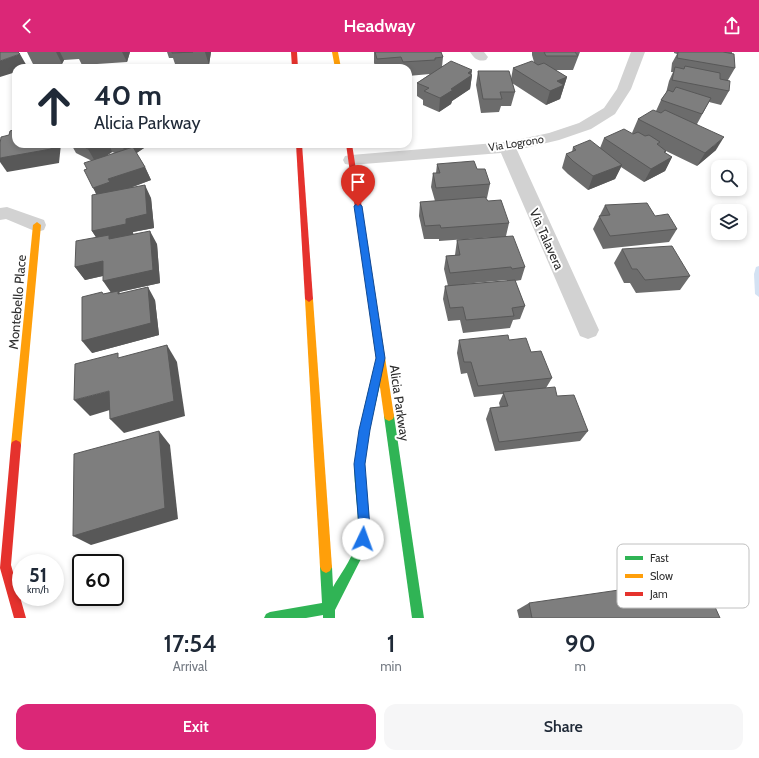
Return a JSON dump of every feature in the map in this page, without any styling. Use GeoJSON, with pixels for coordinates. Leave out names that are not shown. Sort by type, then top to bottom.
{"type":"FeatureCollection","features":[{"type":"Feature","properties":{"kind":"main road"},"geometry":{"type":"LineString","coordinates":[[294,52],[295,64]]}},
{"type":"Feature","properties":{"kind":"main road"},"geometry":{"type":"LineString","coordinates":[[335,52],[337,64]]}},
{"type":"Feature","properties":{"kind":"main road"},"geometry":{"type":"LineString","coordinates":[[299,148],[329,618]]}},
{"type":"Feature","properties":{"kind":"main road","name":"Alicia Parkway"},"geometry":{"type":"LineString","coordinates":[[350,148],[418,618]]}},
{"type":"Feature","properties":{"kind":"main road","name":"Montebello Place"},"geometry":{"type":"LineString","coordinates":[[20,618],[5,565],[37,225]]}},
{"type":"Feature","properties":{"kind":"main road"},"geometry":{"type":"LineString","coordinates":[[328,608],[360,549],[363,539],[365,528],[360,464],[364,430],[380,358]]}},
{"type":"Feature","properties":{"kind":"main road"},"geometry":{"type":"LineString","coordinates":[[270,618],[328,608]]}},
{"type":"Feature","properties":{"kind":"main road"},"geometry":{"type":"LineString","coordinates":[[328,608],[335,618]]}},
{"type":"Feature","properties":{"kind":"street","name":"Via Logrono"},"geometry":{"type":"LineString","coordinates":[[351,160],[507,147],[553,137],[585,126],[610,111],[624,89],[638,52]]}},
{"type":"Feature","properties":{"kind":"street","name":"Via Talavera"},"geometry":{"type":"LineString","coordinates":[[507,147],[588,330]]}},
{"type":"Feature","properties":{"kind":"street"},"geometry":{"type":"LineString","coordinates":[[0,214],[7,213],[37,225]]}},
{"type":"Feature","properties":{"kind":"building"},"geometry":{"type":"Polygon","coordinates":[[[0,52],[18,52],[20,54],[0,61],[0,52]]]}},
{"type":"Feature","properties":{"kind":"building"},"geometry":{"type":"Polygon","coordinates":[[[172,52],[193,52],[172,53],[172,52]]]}},
{"type":"Feature","properties":{"kind":"building"},"geometry":{"type":"Polygon","coordinates":[[[375,52],[441,52],[443,57],[435,58],[435,60],[403,62],[401,57],[377,59],[375,52]]]}},
{"type":"Feature","properties":{"kind":"building"},"geometry":{"type":"Polygon","coordinates":[[[544,52],[575,52],[578,56],[546,56],[544,52]]]}},
{"type":"Feature","properties":{"kind":"building"},"geometry":{"type":"Polygon","coordinates":[[[678,52],[723,52],[734,54],[735,68],[677,58],[678,52]]]}},
{"type":"Feature","properties":{"kind":"building"},"geometry":{"type":"Polygon","coordinates":[[[451,61],[472,70],[468,73],[472,75],[451,89],[453,90],[440,98],[424,91],[429,88],[417,83],[451,61]]]}},
{"type":"Feature","properties":{"kind":"building"},"geometry":{"type":"Polygon","coordinates":[[[532,61],[538,65],[544,63],[567,77],[557,81],[564,85],[550,91],[513,68],[532,61]]]}},
{"type":"Feature","properties":{"kind":"building"},"geometry":{"type":"Polygon","coordinates":[[[685,66],[720,73],[720,79],[730,81],[729,91],[672,80],[675,67],[684,69],[685,66]]]}},
{"type":"Feature","properties":{"kind":"building"},"geometry":{"type":"Polygon","coordinates":[[[478,71],[509,71],[515,92],[500,92],[502,99],[483,99],[478,71]]]}},
{"type":"Feature","properties":{"kind":"building"},"geometry":{"type":"Polygon","coordinates":[[[676,87],[711,98],[702,114],[661,100],[668,90],[673,92],[676,87]]]}},
{"type":"Feature","properties":{"kind":"building"},"geometry":{"type":"Polygon","coordinates":[[[653,110],[661,113],[665,110],[724,137],[705,153],[638,119],[653,110]]]}},
{"type":"Feature","properties":{"kind":"building"},"geometry":{"type":"Polygon","coordinates":[[[624,129],[633,134],[638,132],[645,136],[649,135],[660,142],[657,144],[666,151],[664,152],[672,157],[651,169],[604,138],[624,129]]]}},
{"type":"Feature","properties":{"kind":"building"},"geometry":{"type":"Polygon","coordinates":[[[12,130],[12,148],[51,149],[0,158],[1,137],[9,135],[10,131],[12,130]]]}},
{"type":"Feature","properties":{"kind":"building"},"geometry":{"type":"Polygon","coordinates":[[[590,140],[622,165],[593,176],[566,154],[576,150],[573,147],[590,140]]]}},
{"type":"Feature","properties":{"kind":"building"},"geometry":{"type":"Polygon","coordinates":[[[134,148],[145,167],[108,179],[110,182],[93,188],[84,170],[87,169],[84,163],[134,148]]]}},
{"type":"Feature","properties":{"kind":"building"},"geometry":{"type":"Polygon","coordinates":[[[474,161],[477,169],[485,169],[490,184],[436,188],[433,173],[440,173],[437,164],[474,161]]]}},
{"type":"Feature","properties":{"kind":"building"},"geometry":{"type":"Polygon","coordinates":[[[145,185],[147,214],[126,219],[126,224],[92,231],[92,195],[145,185]]]}},
{"type":"Feature","properties":{"kind":"building"},"geometry":{"type":"Polygon","coordinates":[[[485,197],[488,201],[501,200],[509,223],[441,228],[440,225],[425,226],[420,202],[485,197]]]}},
{"type":"Feature","properties":{"kind":"building"},"geometry":{"type":"Polygon","coordinates":[[[647,203],[655,216],[668,214],[677,229],[610,236],[599,216],[610,215],[605,205],[647,203]]]}},
{"type":"Feature","properties":{"kind":"building"},"geometry":{"type":"Polygon","coordinates":[[[150,231],[153,270],[103,281],[103,261],[75,267],[76,241],[109,235],[109,239],[150,231]]]}},
{"type":"Feature","properties":{"kind":"building"},"geometry":{"type":"Polygon","coordinates":[[[513,236],[525,267],[450,273],[446,256],[460,255],[457,240],[513,236]]]}},
{"type":"Feature","properties":{"kind":"building"},"geometry":{"type":"Polygon","coordinates":[[[672,246],[690,276],[645,280],[637,269],[632,269],[622,249],[672,246]]]}},
{"type":"Feature","properties":{"kind":"building"},"geometry":{"type":"Polygon","coordinates":[[[515,280],[525,306],[512,308],[514,316],[466,320],[463,307],[450,308],[445,286],[515,280]]]}},
{"type":"Feature","properties":{"kind":"building"},"geometry":{"type":"Polygon","coordinates":[[[148,287],[151,323],[82,341],[82,297],[102,292],[103,294],[118,291],[118,294],[148,287]]]}},
{"type":"Feature","properties":{"kind":"building"},"geometry":{"type":"Polygon","coordinates":[[[508,335],[509,340],[526,338],[531,352],[541,351],[552,378],[478,386],[471,362],[464,362],[459,340],[508,335]]]}},
{"type":"Feature","properties":{"kind":"building"},"geometry":{"type":"Polygon","coordinates":[[[167,345],[174,401],[110,419],[109,391],[74,400],[75,364],[118,353],[118,358],[167,345]]]}},
{"type":"Feature","properties":{"kind":"building"},"geometry":{"type":"Polygon","coordinates":[[[555,387],[557,396],[574,395],[588,431],[499,442],[490,408],[508,406],[503,392],[555,387]]]}},
{"type":"Feature","properties":{"kind":"building"},"geometry":{"type":"Polygon","coordinates":[[[159,431],[165,508],[73,536],[74,454],[159,431]]]}},
{"type":"Feature","properties":{"kind":"building"},"geometry":{"type":"Polygon","coordinates":[[[617,590],[617,608],[716,608],[720,618],[532,618],[529,603],[617,590]]]}},
{"type":"Feature","properties":{"kind":"waterway"},"geometry":{"type":"LineString","coordinates":[[759,269],[759,294]]}},
{"type":"Feature","properties":{"kind":"traffic: fast"},"geometry":{"type":"LineString","coordinates":[[329,608],[360,549],[363,515],[360,484],[360,462],[365,428],[378,371]]}},
{"type":"Feature","properties":{"kind":"traffic: fast"},"geometry":{"type":"LineString","coordinates":[[389,416],[418,618]]}},
{"type":"Feature","properties":{"kind":"traffic: fast"},"geometry":{"type":"LineString","coordinates":[[326,567],[329,618]]}},
{"type":"Feature","properties":{"kind":"traffic: fast"},"geometry":{"type":"LineString","coordinates":[[270,618],[328,608]]}},
{"type":"Feature","properties":{"kind":"traffic: slow"},"geometry":{"type":"LineString","coordinates":[[335,52],[337,64]]}},
{"type":"Feature","properties":{"kind":"traffic: slow"},"geometry":{"type":"LineString","coordinates":[[16,445],[37,225]]}},
{"type":"Feature","properties":{"kind":"traffic: slow"},"geometry":{"type":"LineString","coordinates":[[367,266],[389,416]]}},
{"type":"Feature","properties":{"kind":"traffic: slow"},"geometry":{"type":"LineString","coordinates":[[309,299],[326,567]]}},
{"type":"Feature","properties":{"kind":"traffic: jam"},"geometry":{"type":"LineString","coordinates":[[294,52],[295,64]]}},
{"type":"Feature","properties":{"kind":"traffic: jam"},"geometry":{"type":"LineString","coordinates":[[299,148],[309,299]]}},
{"type":"Feature","properties":{"kind":"traffic: jam"},"geometry":{"type":"LineString","coordinates":[[350,148],[367,266]]}},
{"type":"Feature","properties":{"kind":"traffic: jam"},"geometry":{"type":"LineString","coordinates":[[16,445],[5,565],[20,618]]}},
{"type":"Feature","properties":{"kind":"route"},"geometry":{"type":"LineString","coordinates":[[358,206],[380,358],[364,430],[360,464],[365,528],[363,539]]}}]}
